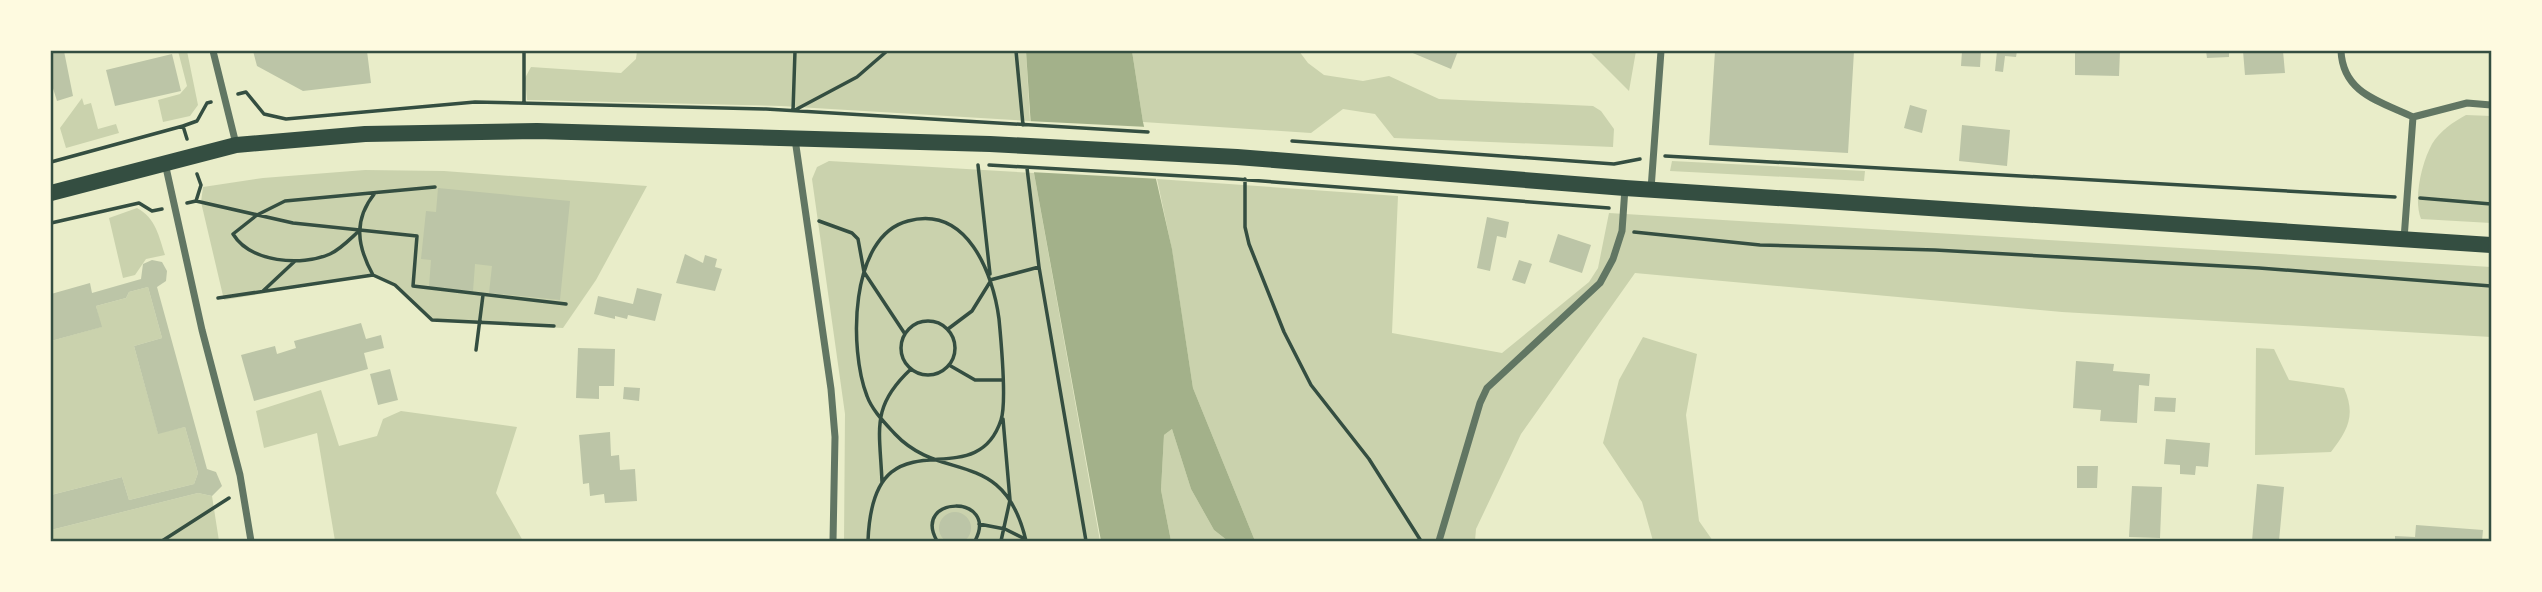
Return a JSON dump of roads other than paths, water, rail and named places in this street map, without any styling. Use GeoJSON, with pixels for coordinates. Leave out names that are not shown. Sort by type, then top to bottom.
{"type":"FeatureCollection","features":[{"type":"Feature","properties":{"kind":"highway"},"geometry":{"type":"LineString","coordinates":[[51,193],[236,145],[453,130],[795,137],[1237,157],[1625,188],[2491,245]]}},
{"type":"Feature","properties":{"kind":"street"},"geometry":{"type":"LineString","coordinates":[[213,51],[236,145]]}},
{"type":"Feature","properties":{"kind":"street"},"geometry":{"type":"LineString","coordinates":[[1651,189],[1661,51]]}},
{"type":"Feature","properties":{"kind":"street"},"geometry":{"type":"LineString","coordinates":[[2341,51],[2348,80],[2365,94],[2413,117],[2467,103],[2491,105]]}},
{"type":"Feature","properties":{"kind":"street"},"geometry":{"type":"LineString","coordinates":[[2404,239],[2413,117]]}},
{"type":"Feature","properties":{"kind":"street"},"geometry":{"type":"LineString","coordinates":[[795,137],[825,337],[835,438],[833,541]]}},
{"type":"Feature","properties":{"kind":"street"},"geometry":{"type":"LineString","coordinates":[[164,162],[202,330],[240,475],[251,541]]}},
{"type":"Feature","properties":{"kind":"street"},"geometry":{"type":"LineString","coordinates":[[1439,541],[1480,403],[1487,388],[1600,283],[1613,259],[1622,231],[1625,188]]}}]}
